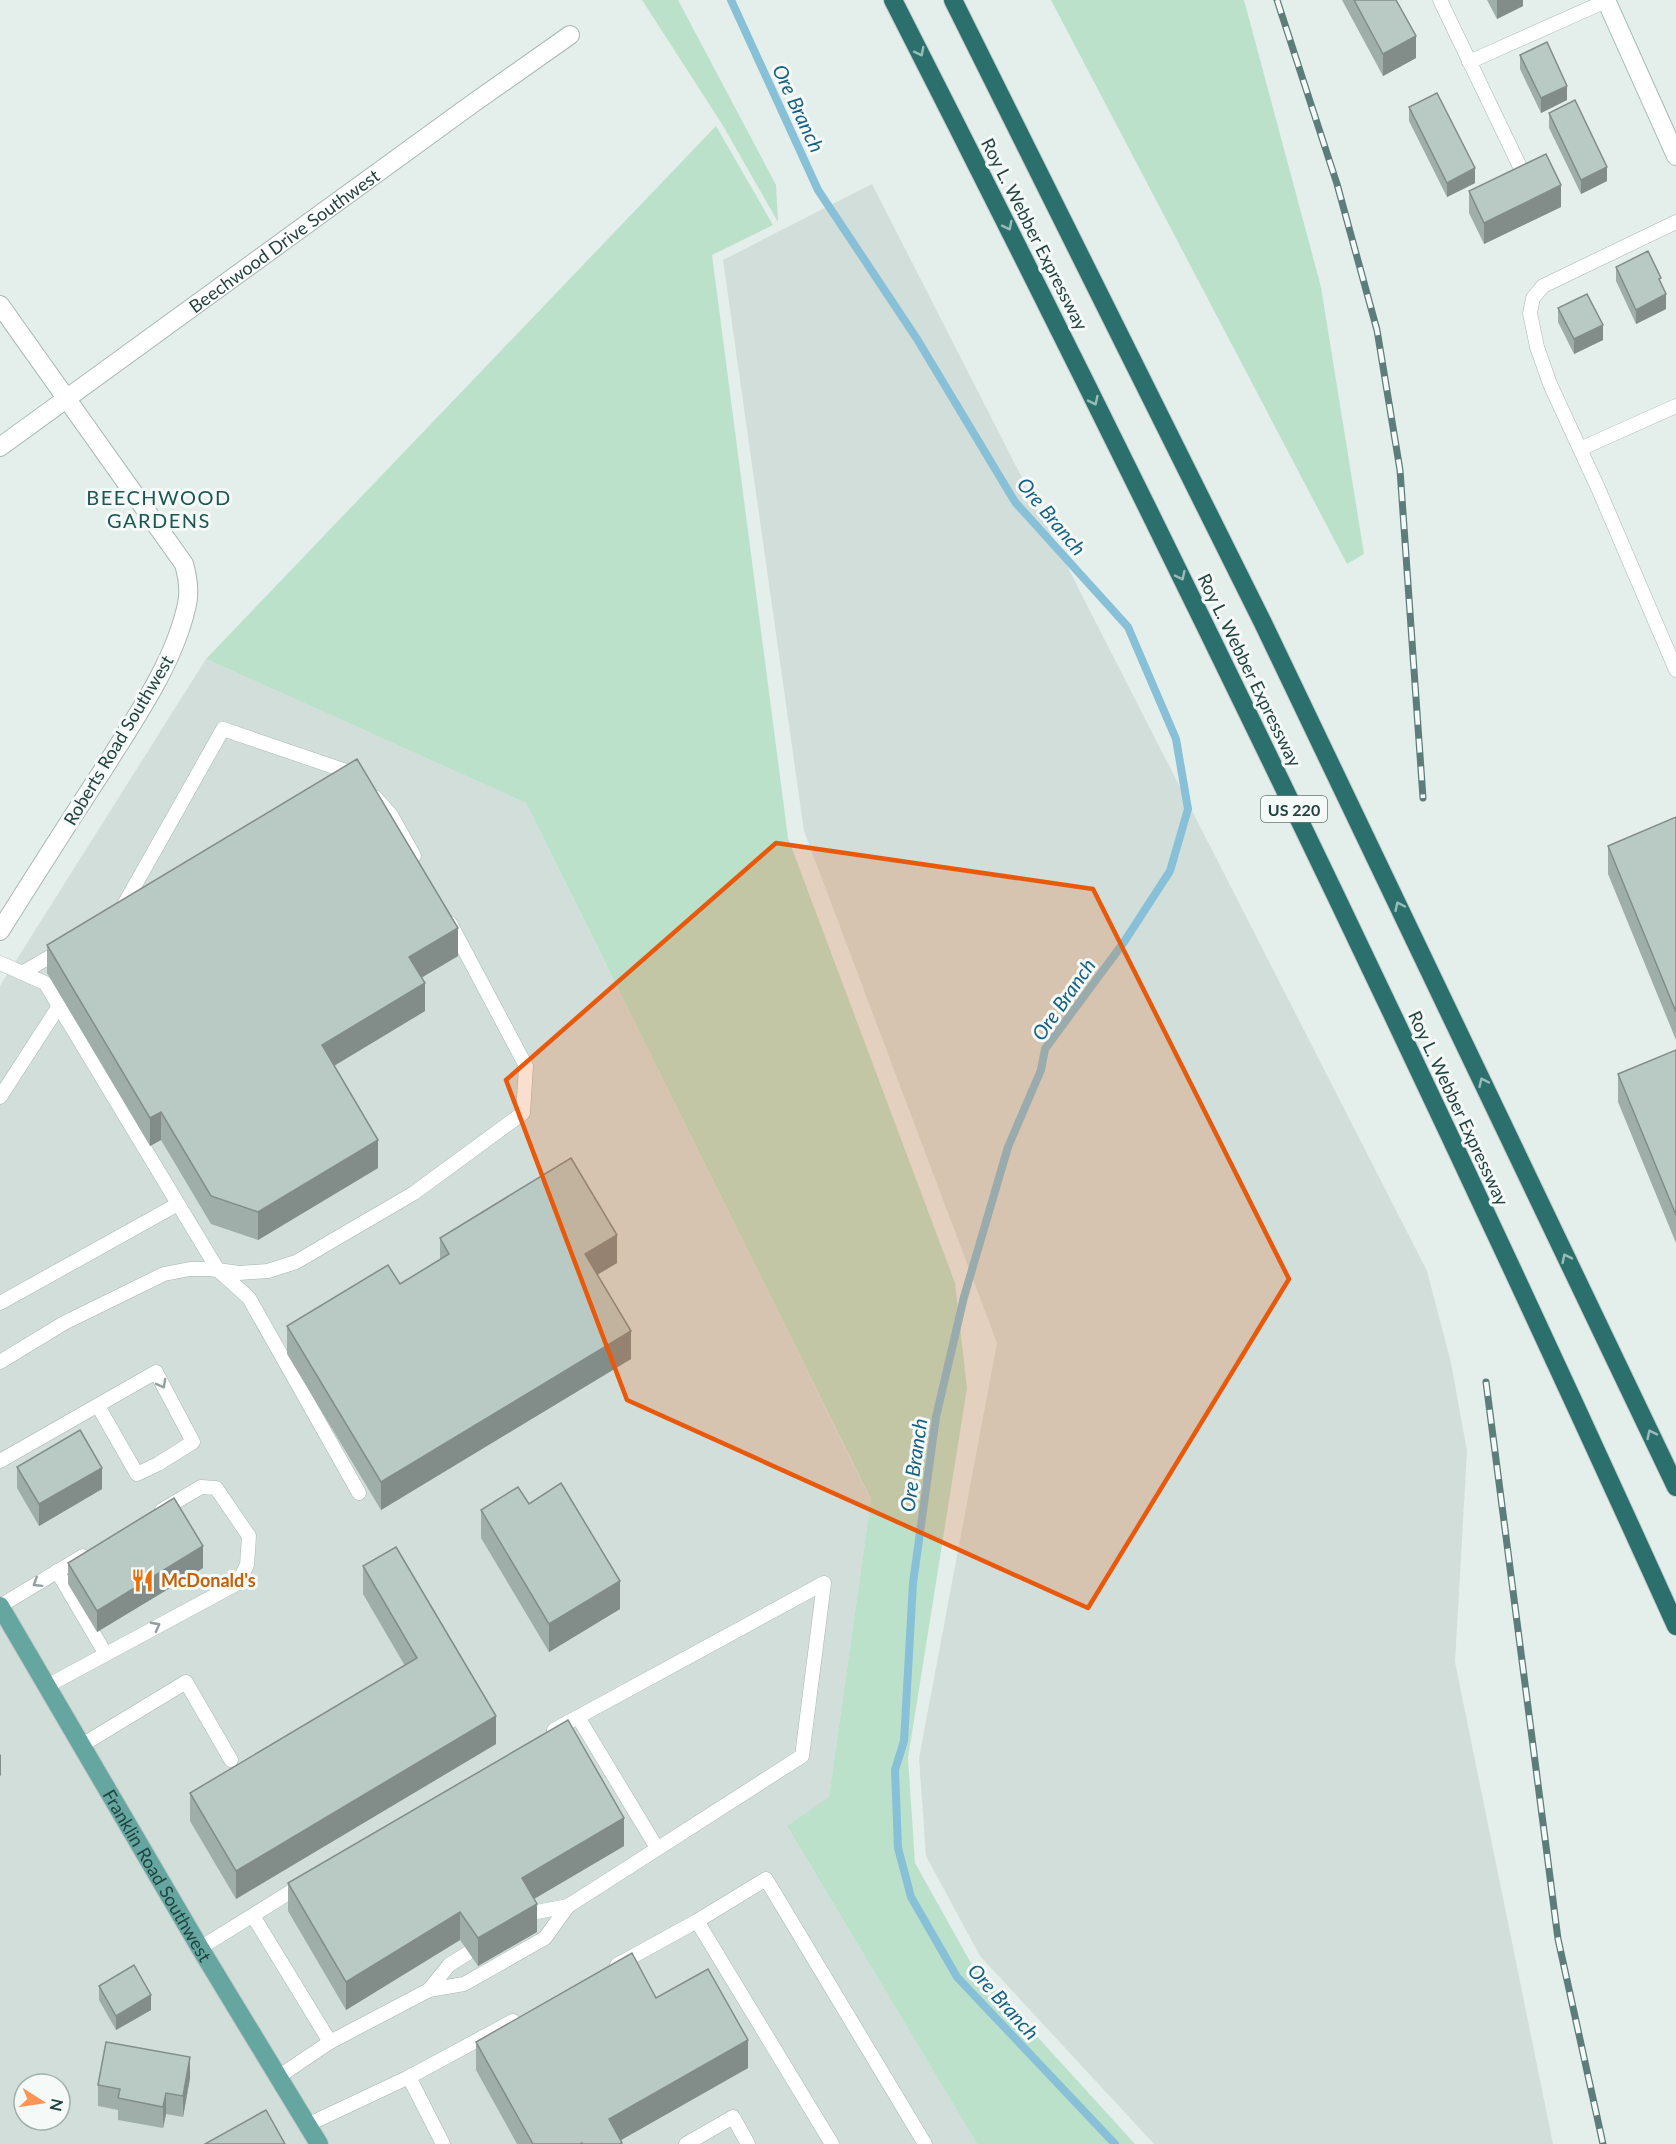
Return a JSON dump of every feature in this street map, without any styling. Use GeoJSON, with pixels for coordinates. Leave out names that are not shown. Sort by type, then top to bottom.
{"type":"FeatureCollection","features":[{"type":"Feature","properties":{"kind":"highway","name":"Roy L. Webber Expressway"},"geometry":{"type":"LineString","coordinates":[[893,0],[1008,226],[1245,707],[1488,1216],[1676,1626]]}},
{"type":"Feature","properties":{"kind":"highway","name":"Roy L. Webber Expressway"},"geometry":{"type":"LineString","coordinates":[[953,0],[1263,622],[1676,1487]]}},
{"type":"Feature","properties":{"kind":"main road","name":"Franklin Road Southwest"},"geometry":{"type":"LineString","coordinates":[[0,1606],[200,1948],[319,2144]]}},
{"type":"Feature","properties":{"kind":"street"},"geometry":{"type":"LineString","coordinates":[[1606,0],[1676,156]]}},
{"type":"Feature","properties":{"kind":"street","name":"Beechwood Drive Southwest"},"geometry":{"type":"LineString","coordinates":[[0,447],[452,118],[570,35]]}},
{"type":"Feature","properties":{"kind":"street","name":"Roberts Road Southwest"},"geometry":{"type":"LineString","coordinates":[[0,305],[184,564],[190,586],[187,605],[175,643],[159,677],[0,931]]}},
{"type":"Feature","properties":{"kind":"lane"},"geometry":{"type":"LineString","coordinates":[[1440,0],[1522,171]]}},
{"type":"Feature","properties":{"kind":"lane"},"geometry":{"type":"LineString","coordinates":[[1469,62],[1606,0]]}},
{"type":"Feature","properties":{"kind":"lane"},"geometry":{"type":"LineString","coordinates":[[1676,222],[1543,286],[1533,298],[1530,313],[1537,347],[1550,384],[1676,670]]}},
{"type":"Feature","properties":{"kind":"lane"},"geometry":{"type":"LineString","coordinates":[[1580,449],[1676,406]]}},
{"type":"Feature","properties":{"kind":"lane"},"geometry":{"type":"LineString","coordinates":[[138,904],[113,919],[223,729],[352,773],[391,814],[420,867]]}},
{"type":"Feature","properties":{"kind":"lane"},"geometry":{"type":"LineString","coordinates":[[334,785],[352,773]]}},
{"type":"Feature","properties":{"kind":"lane"},"geometry":{"type":"LineString","coordinates":[[0,1362],[64,1323],[164,1274],[190,1269],[239,1273],[268,1271],[296,1262],[414,1193],[524,1113],[526,1066],[442,909]]}},
{"type":"Feature","properties":{"kind":"lane"},"geometry":{"type":"LineString","coordinates":[[22,973],[70,945]]}},
{"type":"Feature","properties":{"kind":"lane"},"geometry":{"type":"LineString","coordinates":[[0,963],[45,983],[218,1270],[249,1298],[359,1492]]}},
{"type":"Feature","properties":{"kind":"lane"},"geometry":{"type":"LineString","coordinates":[[0,1097],[59,1006]]}},
{"type":"Feature","properties":{"kind":"lane"},"geometry":{"type":"LineString","coordinates":[[0,1303],[178,1204]]}},
{"type":"Feature","properties":{"kind":"lane"},"geometry":{"type":"LineString","coordinates":[[0,1461],[156,1372],[193,1442],[159,1464],[137,1474],[98,1406]]}},
{"type":"Feature","properties":{"kind":"lane"},"geometry":{"type":"LineString","coordinates":[[47,1686],[238,1583],[247,1565],[249,1536],[216,1488],[201,1487],[149,1517]]}},
{"type":"Feature","properties":{"kind":"lane"},"geometry":{"type":"LineString","coordinates":[[0,1606],[98,1547]]}},
{"type":"Feature","properties":{"kind":"lane"},"geometry":{"type":"LineString","coordinates":[[57,1571],[105,1653]]}},
{"type":"Feature","properties":{"kind":"lane"},"geometry":{"type":"LineString","coordinates":[[278,2077],[330,2042],[429,1990],[464,1984],[545,1938],[568,1906],[802,1756],[824,1583],[540,1739]]}},
{"type":"Feature","properties":{"kind":"lane"},"geometry":{"type":"LineString","coordinates":[[82,1745],[186,1682],[231,1760]]}},
{"type":"Feature","properties":{"kind":"lane"},"geometry":{"type":"LineString","coordinates":[[578,1717],[657,1848]]}},
{"type":"Feature","properties":{"kind":"lane"},"geometry":{"type":"LineString","coordinates":[[604,1972],[698,1921],[766,1879],[925,2144]]}},
{"type":"Feature","properties":{"kind":"lane"},"geometry":{"type":"LineString","coordinates":[[200,1948],[310,1880]]}},
{"type":"Feature","properties":{"kind":"lane"},"geometry":{"type":"LineString","coordinates":[[526,1914],[568,1906]]}},
{"type":"Feature","properties":{"kind":"lane"},"geometry":{"type":"LineString","coordinates":[[253,1916],[330,2042]]}},
{"type":"Feature","properties":{"kind":"lane"},"geometry":{"type":"LineString","coordinates":[[698,1921],[832,2144]]}},
{"type":"Feature","properties":{"kind":"lane"},"geometry":{"type":"LineString","coordinates":[[429,1990],[449,1965],[468,1953]]}},
{"type":"Feature","properties":{"kind":"lane"},"geometry":{"type":"LineString","coordinates":[[308,2125],[409,2078],[522,2016]]}},
{"type":"Feature","properties":{"kind":"lane"},"geometry":{"type":"LineString","coordinates":[[409,2078],[443,2144]]}},
{"type":"Feature","properties":{"kind":"lane"},"geometry":{"type":"LineString","coordinates":[[686,2144],[733,2117],[748,2144]]}},
{"type":"Feature","properties":{"kind":"highlighted area"},"geometry":{"type":"Polygon","coordinates":[[[776,843],[1093,889],[1289,1279],[1088,1608],[627,1400],[506,1080],[776,843]]]}},
{"type":"Feature","properties":{"kind":"shaded area"},"geometry":{"type":"Polygon","coordinates":[[[872,184],[1427,1271],[1451,1363],[1467,1451],[1455,1662],[1553,2144],[1154,2144],[980,1956],[926,1856],[919,1758],[997,1343],[804,831],[723,260],[872,184]]]}},
{"type":"Feature","properties":{"kind":"shaded area"},"geometry":{"type":"Polygon","coordinates":[[[206,659],[526,803],[871,1500],[829,1798],[787,1826],[977,2144],[0,2144],[0,986],[206,659]]]}},
{"type":"Feature","properties":{"kind":"green space"},"geometry":{"type":"Polygon","coordinates":[[[642,0],[678,0],[776,185],[778,222],[722,124],[642,0]]]}},
{"type":"Feature","properties":{"kind":"green space"},"geometry":{"type":"Polygon","coordinates":[[[1051,0],[1244,0],[1321,287],[1364,554],[1347,564],[1051,0]]]}},
{"type":"Feature","properties":{"kind":"green space"},"geometry":{"type":"Polygon","coordinates":[[[716,126],[773,225],[712,255],[788,838],[955,1283],[967,1388],[908,1758],[915,1863],[972,1965],[1135,2144],[977,2144],[787,1826],[829,1797],[871,1499],[526,803],[206,659],[716,126]]]}},
{"type":"Feature","properties":{"kind":"building"},"geometry":{"type":"Polygon","coordinates":[[[1354,0],[1396,0],[1416,36],[1383,54],[1354,0]]]}},
{"type":"Feature","properties":{"kind":"building"},"geometry":{"type":"Polygon","coordinates":[[[1547,42],[1567,86],[1541,98],[1520,55],[1547,42]]]}},
{"type":"Feature","properties":{"kind":"building"},"geometry":{"type":"Polygon","coordinates":[[[1437,93],[1475,168],[1447,183],[1409,107],[1437,93]]]}},
{"type":"Feature","properties":{"kind":"building"},"geometry":{"type":"Polygon","coordinates":[[[1575,100],[1607,167],[1581,180],[1549,113],[1575,100]]]}},
{"type":"Feature","properties":{"kind":"building"},"geometry":{"type":"Polygon","coordinates":[[[1546,154],[1561,185],[1484,223],[1469,191],[1546,154]]]}},
{"type":"Feature","properties":{"kind":"building"},"geometry":{"type":"Polygon","coordinates":[[[1648,251],[1666,294],[1636,310],[1616,267],[1648,251]]]}},
{"type":"Feature","properties":{"kind":"building"},"geometry":{"type":"Polygon","coordinates":[[[1587,294],[1603,325],[1574,339],[1558,308],[1587,294]]]}},
{"type":"Feature","properties":{"kind":"building"},"geometry":{"type":"Polygon","coordinates":[[[357,759],[458,928],[409,957],[425,983],[322,1045],[378,1140],[258,1212],[211,1196],[161,1112],[150,1118],[47,945],[357,759]]]}},
{"type":"Feature","properties":{"kind":"building"},"geometry":{"type":"Polygon","coordinates":[[[1676,817],[1676,1012],[1608,846],[1676,817]]]}},
{"type":"Feature","properties":{"kind":"building"},"geometry":{"type":"Polygon","coordinates":[[[1676,1050],[1676,1215],[1618,1074],[1676,1050]]]}},
{"type":"Feature","properties":{"kind":"building"},"geometry":{"type":"Polygon","coordinates":[[[571,1158],[617,1235],[585,1254],[631,1331],[381,1482],[287,1326],[388,1265],[400,1284],[449,1254],[440,1238],[571,1158]]]}},
{"type":"Feature","properties":{"kind":"building"},"geometry":{"type":"Polygon","coordinates":[[[80,1430],[102,1468],[39,1504],[17,1467],[80,1430]]]}},
{"type":"Feature","properties":{"kind":"building"},"geometry":{"type":"Polygon","coordinates":[[[561,1483],[620,1581],[549,1624],[481,1510],[518,1487],[529,1504],[561,1483]]]}},
{"type":"Feature","properties":{"kind":"building"},"geometry":{"type":"Polygon","coordinates":[[[174,1498],[203,1546],[97,1611],[68,1563],[174,1498]]]}},
{"type":"Feature","properties":{"kind":"building"},"geometry":{"type":"Polygon","coordinates":[[[396,1547],[496,1716],[236,1871],[190,1793],[417,1658],[363,1566],[396,1547]]]}},
{"type":"Feature","properties":{"kind":"building"},"geometry":{"type":"Polygon","coordinates":[[[568,1720],[624,1818],[522,1878],[537,1904],[478,1938],[460,1912],[346,1982],[288,1883],[568,1720]]]}},
{"type":"Feature","properties":{"kind":"building"},"geometry":{"type":"Polygon","coordinates":[[[632,1953],[656,1998],[708,1969],[748,2040],[609,2119],[622,2143],[620,2144],[533,2144],[476,2042],[632,1953]]]}},
{"type":"Feature","properties":{"kind":"building"},"geometry":{"type":"Polygon","coordinates":[[[134,1965],[151,1995],[116,2016],[99,1986],[134,1965]]]}},
{"type":"Feature","properties":{"kind":"building"},"geometry":{"type":"Polygon","coordinates":[[[106,2042],[190,2057],[183,2096],[166,2093],[163,2107],[118,2098],[120,2089],[98,2085],[106,2042]]]}},
{"type":"Feature","properties":{"kind":"building"},"geometry":{"type":"Polygon","coordinates":[[[266,2110],[285,2144],[205,2144],[266,2110]]]}},
{"type":"Feature","properties":{"kind":"waterway","name":"Ore Branch"},"geometry":{"type":"LineString","coordinates":[[731,0],[818,190],[917,339],[1015,502],[1128,627],[1176,739],[1188,809],[1170,871],[1124,942],[1045,1049],[1041,1070],[1008,1147],[964,1297],[936,1417],[913,1583],[904,1741],[895,1770],[898,1848],[911,1897],[957,1977],[1115,2144]]}},
{"type":"Feature","properties":{"kind":"railway"},"geometry":{"type":"LineString","coordinates":[[1277,0],[1337,184],[1377,330],[1400,470],[1423,798]]}},
{"type":"Feature","properties":{"kind":"railway"},"geometry":{"type":"LineString","coordinates":[[1486,1382],[1558,1939],[1603,2144]]}},
{"type":"Feature","properties":{"kind":"place","name":"McDonald's"},"geometry":{"type":"Point","coordinates":[143,1580]}},
{"type":"Feature","properties":{"kind":"district","name":"BEECHWOOD GARDENS"},"geometry":{"type":"Point","coordinates":[159,508]}}]}
